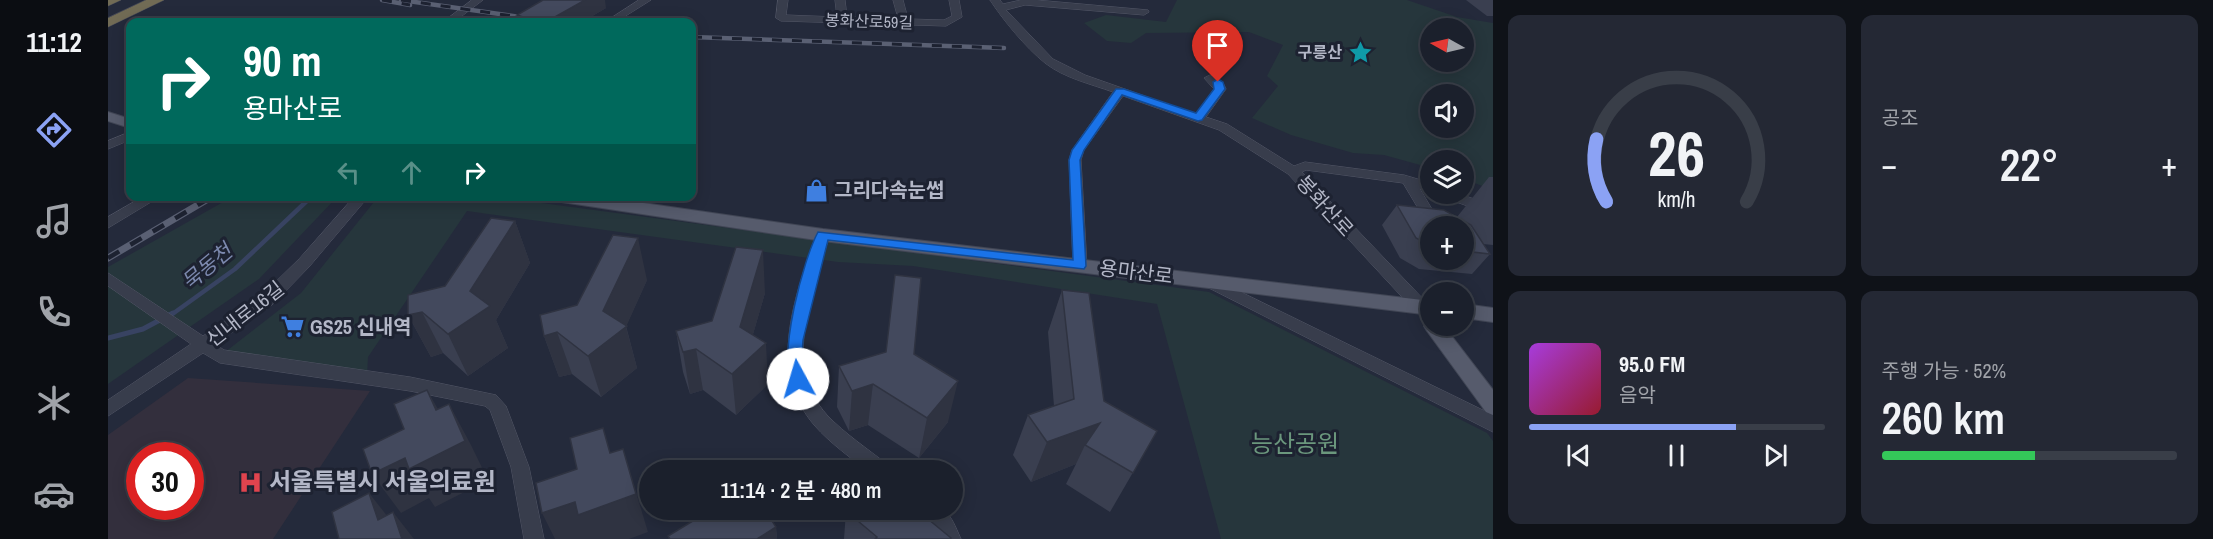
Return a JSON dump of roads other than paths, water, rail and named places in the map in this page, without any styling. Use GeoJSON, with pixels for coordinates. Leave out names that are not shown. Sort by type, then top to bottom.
{"type":"FeatureCollection","features":[{"type":"Feature","properties":{"kind":"highway"},"geometry":{"type":"LineString","coordinates":[[108,2],[114,0]]}},
{"type":"Feature","properties":{"kind":"highway"},"geometry":{"type":"LineString","coordinates":[[108,23],[157,0]]}},
{"type":"Feature","properties":{"kind":"main road"},"geometry":{"type":"LineString","coordinates":[[108,116],[126,123]]}},
{"type":"Feature","properties":{"kind":"main road","name":"용마산로"},"geometry":{"type":"LineString","coordinates":[[589,201],[823,235],[1208,281],[1420,311]]}},
{"type":"Feature","properties":{"kind":"main road"},"geometry":{"type":"LineString","coordinates":[[1474,312],[1491,314]]}},
{"type":"Feature","properties":{"kind":"main road"},"geometry":{"type":"LineString","coordinates":[[1441,336],[1493,406]]}},
{"type":"Feature","properties":{"kind":"street"},"geometry":{"type":"LineString","coordinates":[[453,18],[478,0]]}},
{"type":"Feature","properties":{"kind":"street"},"geometry":{"type":"LineString","coordinates":[[617,18],[646,0]]}},
{"type":"Feature","properties":{"kind":"street","name":"봉화산로59길"},"geometry":{"type":"LineString","coordinates":[[783,0],[781,18],[904,22],[951,22],[957,17],[954,0]]}},
{"type":"Feature","properties":{"kind":"street"},"geometry":{"type":"LineString","coordinates":[[840,0],[842,20]]}},
{"type":"Feature","properties":{"kind":"street"},"geometry":{"type":"LineString","coordinates":[[898,0],[904,22]]}},
{"type":"Feature","properties":{"kind":"street"},"geometry":{"type":"LineString","coordinates":[[997,4],[1025,2],[1144,12]]}},
{"type":"Feature","properties":{"kind":"street","name":"봉화산로"},"geometry":{"type":"LineString","coordinates":[[997,4],[1049,61],[1081,77],[1198,118],[1247,140],[1293,171],[1420,304]]}},
{"type":"Feature","properties":{"kind":"street"},"geometry":{"type":"LineString","coordinates":[[1198,118],[1220,89],[1218,82],[1210,78]]}},
{"type":"Feature","properties":{"kind":"street"},"geometry":{"type":"LineString","coordinates":[[1080,266],[1075,160],[1078,150],[1120,91]]}},
{"type":"Feature","properties":{"kind":"street"},"geometry":{"type":"LineString","coordinates":[[108,146],[126,138]]}},
{"type":"Feature","properties":{"kind":"street"},"geometry":{"type":"LineString","coordinates":[[1293,171],[1305,166],[1407,180],[1420,184]]}},
{"type":"Feature","properties":{"kind":"street"},"geometry":{"type":"LineString","coordinates":[[1407,180],[1429,216]]}},
{"type":"Feature","properties":{"kind":"street"},"geometry":{"type":"LineString","coordinates":[[108,223],[146,201]]}},
{"type":"Feature","properties":{"kind":"street","name":"신내로16길"},"geometry":{"type":"LineString","coordinates":[[108,409],[205,345],[280,289],[359,201]]}},
{"type":"Feature","properties":{"kind":"street"},"geometry":{"type":"LineString","coordinates":[[1474,203],[1493,210]]}},
{"type":"Feature","properties":{"kind":"street"},"geometry":{"type":"LineString","coordinates":[[823,235],[795,340],[794,357],[798,379],[819,418],[868,460]]}},
{"type":"Feature","properties":{"kind":"street"},"geometry":{"type":"LineString","coordinates":[[108,278],[220,356],[410,384],[490,400],[497,406],[520,467],[534,539]]}},
{"type":"Feature","properties":{"kind":"street"},"geometry":{"type":"LineString","coordinates":[[1208,281],[1493,423]]}},
{"type":"Feature","properties":{"kind":"street"},"geometry":{"type":"LineString","coordinates":[[940,520],[951,539]]}},
{"type":"Feature","properties":{"kind":"waterway","name":"묵동천"},"geometry":{"type":"LineString","coordinates":[[171,315],[235,269],[307,201]]}},
{"type":"Feature","properties":{"kind":"waterway","name":"묵동천"},"geometry":{"type":"LineString","coordinates":[[108,338],[143,329],[173,313]]}},
{"type":"Feature","properties":{"kind":"railway"},"geometry":{"type":"LineString","coordinates":[[382,0],[410,5]]}},
{"type":"Feature","properties":{"kind":"railway"},"geometry":{"type":"LineString","coordinates":[[401,0],[527,18]]}},
{"type":"Feature","properties":{"kind":"railway"},"geometry":{"type":"LineString","coordinates":[[696,37],[1004,48]]}},
{"type":"Feature","properties":{"kind":"railway"},"geometry":{"type":"LineString","coordinates":[[108,258],[205,201]]}},
{"type":"Feature","properties":{"kind":"place","name":"구릉산"},"geometry":{"type":"Point","coordinates":[1360,52]}},
{"type":"Feature","properties":{"kind":"place","name":"그리다속눈썹"},"geometry":{"type":"Point","coordinates":[816,190]}},
{"type":"Feature","properties":{"kind":"place","name":"GS25 신내역"},"geometry":{"type":"Point","coordinates":[292,327]}},
{"type":"Feature","properties":{"kind":"place","name":"서울특별시 서울의료원"},"geometry":{"type":"Point","coordinates":[251,482]}},
{"type":"Feature","properties":{"kind":"park label","name":"능산공원"},"geometry":{"type":"Point","coordinates":[1295,444]}}]}
